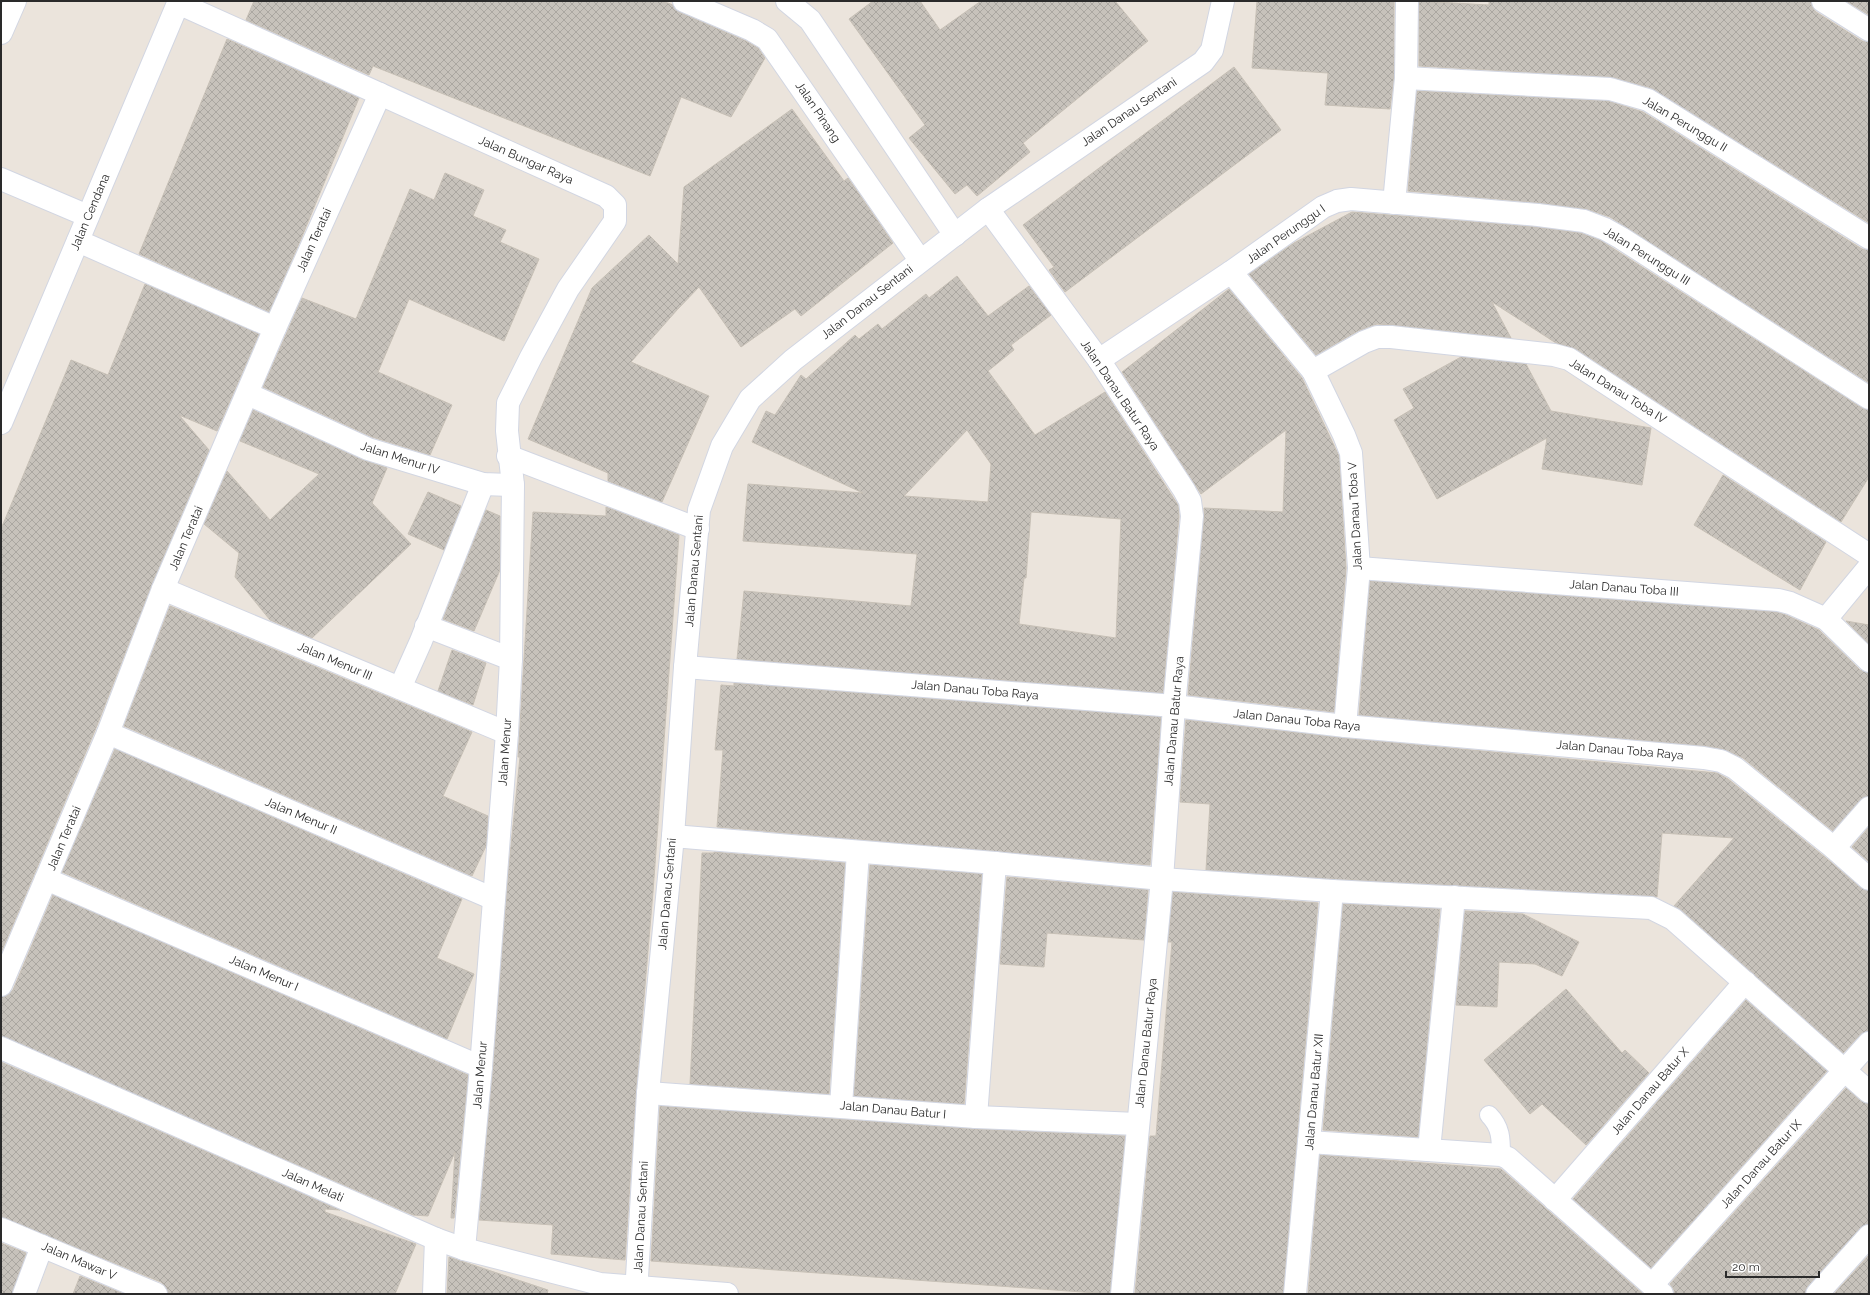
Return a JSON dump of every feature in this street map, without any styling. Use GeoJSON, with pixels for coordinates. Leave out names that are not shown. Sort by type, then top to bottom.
{"type":"FeatureCollection","features":[{"type":"Feature","properties":{"kind":"street"},"geometry":{"type":"LineString","coordinates":[[1,33],[15,1]]}},
{"type":"Feature","properties":{"kind":"street","name":"Jalan Pinang"},"geometry":{"type":"LineString","coordinates":[[684,1],[752,30],[767,39],[920,260]]}},
{"type":"Feature","properties":{"kind":"street"},"geometry":{"type":"LineString","coordinates":[[787,1],[810,20],[954,235]]}},
{"type":"Feature","properties":{"kind":"street","name":"Jalan Danau Sentani"},"geometry":{"type":"LineString","coordinates":[[637,1291],[648,1093],[673,836],[685,667],[699,510],[722,446],[750,399],[793,360],[920,260],[988,209],[1203,62],[1212,50],[1217,36],[1223,1]]}},
{"type":"Feature","properties":{"kind":"street"},"geometry":{"type":"LineString","coordinates":[[1394,203],[1406,78],[1407,1]]}},
{"type":"Feature","properties":{"kind":"street"},"geometry":{"type":"LineString","coordinates":[[1823,1],[1869,30]]}},
{"type":"Feature","properties":{"kind":"street","name":"Jalan Bungar Raya"},"geometry":{"type":"LineString","coordinates":[[179,2],[606,196],[615,205],[615,221],[568,289],[508,403],[508,456]]}},
{"type":"Feature","properties":{"kind":"street","name":"Jalan Cendana"},"geometry":{"type":"LineString","coordinates":[[1,423],[179,2]]}},
{"type":"Feature","properties":{"kind":"street","name":"Jalan Perunggu II"},"geometry":{"type":"LineString","coordinates":[[1406,78],[1610,90],[1648,100],[1869,238]]}},
{"type":"Feature","properties":{"kind":"street","name":"Jalan Teratai"},"geometry":{"type":"LineString","coordinates":[[1,985],[108,733],[164,589],[275,328],[380,94]]}},
{"type":"Feature","properties":{"kind":"street"},"geometry":{"type":"LineString","coordinates":[[1,179],[83,229],[275,328]]}},
{"type":"Feature","properties":{"kind":"street"},"geometry":{"type":"LineString","coordinates":[[1,195],[83,229]]}},
{"type":"Feature","properties":{"kind":"street","name":"Jalan Perunggu I"},"geometry":{"type":"LineString","coordinates":[[1099,360],[1231,272],[1323,207],[1337,201],[1351,199],[1394,203]]}},
{"type":"Feature","properties":{"kind":"street","name":"Jalan Perunggu III"},"geometry":{"type":"LineString","coordinates":[[1394,203],[1538,215],[1584,221],[1605,229],[1869,398]]}},
{"type":"Feature","properties":{"kind":"street","name":"Jalan Danau Batur Raya"},"geometry":{"type":"LineString","coordinates":[[988,209],[1099,360],[1190,501],[1192,516],[1174,706],[1162,879],[1137,1124],[1122,1294]]}},
{"type":"Feature","properties":{"kind":"street","name":"Jalan Danau Toba V"},"geometry":{"type":"LineString","coordinates":[[1231,272],[1313,371],[1344,435],[1351,453],[1359,568],[1345,726]]}},
{"type":"Feature","properties":{"kind":"street","name":"Jalan Danau Toba IV"},"geometry":{"type":"LineString","coordinates":[[1313,371],[1377,337],[1391,337],[1546,354],[1569,359],[1869,555]]}},
{"type":"Feature","properties":{"kind":"street","name":"Jalan Menur IV"},"geometry":{"type":"LineString","coordinates":[[248,394],[368,450],[483,484],[512,485]]}},
{"type":"Feature","properties":{"kind":"street"},"geometry":{"type":"LineString","coordinates":[[508,456],[698,529]]}},
{"type":"Feature","properties":{"kind":"street","name":"Jalan Menur"},"geometry":{"type":"LineString","coordinates":[[464,1249],[481,1067],[507,733],[511,659],[512,485],[508,456]]}},
{"type":"Feature","properties":{"kind":"street"},"geometry":{"type":"LineString","coordinates":[[400,688],[483,484]]}},
{"type":"Feature","properties":{"kind":"street"},"geometry":{"type":"LineString","coordinates":[[1826,619],[1869,567]]}},
{"type":"Feature","properties":{"kind":"street","name":"Jalan Danau Toba III"},"geometry":{"type":"LineString","coordinates":[[1359,568],[1778,600],[1790,603],[1826,619],[1869,661]]}},
{"type":"Feature","properties":{"kind":"street","name":"Jalan Menur III"},"geometry":{"type":"LineString","coordinates":[[164,589],[507,733]]}},
{"type":"Feature","properties":{"kind":"street"},"geometry":{"type":"LineString","coordinates":[[426,626],[511,659]]}},
{"type":"Feature","properties":{"kind":"street","name":"Jalan Danau Toba Raya"},"geometry":{"type":"LineString","coordinates":[[685,667],[1174,706],[1345,726],[1704,758],[1721,761],[1735,768],[1834,848],[1869,879]]}},
{"type":"Feature","properties":{"kind":"street","name":"Jalan Menur II"},"geometry":{"type":"LineString","coordinates":[[108,733],[494,898]]}},
{"type":"Feature","properties":{"kind":"street"},"geometry":{"type":"LineString","coordinates":[[1834,848],[1869,808]]}},
{"type":"Feature","properties":{"kind":"street"},"geometry":{"type":"LineString","coordinates":[[673,836],[995,863],[1162,879],[1651,908],[1673,919],[1869,1092]]}},
{"type":"Feature","properties":{"kind":"street"},"geometry":{"type":"LineString","coordinates":[[841,1106],[858,852]]}},
{"type":"Feature","properties":{"kind":"street"},"geometry":{"type":"LineString","coordinates":[[976,1117],[995,863]]}},
{"type":"Feature","properties":{"kind":"street","name":"Jalan Menur I"},"geometry":{"type":"LineString","coordinates":[[46,879],[481,1067]]}},
{"type":"Feature","properties":{"kind":"street","name":"Jalan Danau Batur XII"},"geometry":{"type":"LineString","coordinates":[[1295,1294],[1332,890]]}},
{"type":"Feature","properties":{"kind":"street"},"geometry":{"type":"LineString","coordinates":[[1429,1150],[1454,897]]}},
{"type":"Feature","properties":{"kind":"street","name":"Jalan Danau Batur X"},"geometry":{"type":"LineString","coordinates":[[1555,1200],[1745,982]]}},
{"type":"Feature","properties":{"kind":"street","name":"Jalan Danau Batur IX"},"geometry":{"type":"LineString","coordinates":[[1657,1290],[1845,1070],[1869,1044]]}},
{"type":"Feature","properties":{"kind":"street","name":"Jalan Melati"},"geometry":{"type":"LineString","coordinates":[[1,1048],[436,1239],[464,1249],[600,1284],[637,1291],[727,1294]]}},
{"type":"Feature","properties":{"kind":"street","name":"Jalan Danau Batur I"},"geometry":{"type":"LineString","coordinates":[[648,1093],[976,1117],[1137,1124]]}},
{"type":"Feature","properties":{"kind":"street"},"geometry":{"type":"LineString","coordinates":[[1309,1142],[1501,1155],[1508,1158],[1657,1290]]}},
{"type":"Feature","properties":{"kind":"street","name":"Jalan Mawar V"},"geometry":{"type":"LineString","coordinates":[[1,1229],[156,1294]]}},
{"type":"Feature","properties":{"kind":"street"},"geometry":{"type":"LineString","coordinates":[[1817,1294],[1869,1236]]}},
{"type":"Feature","properties":{"kind":"street"},"geometry":{"type":"LineString","coordinates":[[434,1294],[436,1239]]}},
{"type":"Feature","properties":{"kind":"street"},"geometry":{"type":"LineString","coordinates":[[24,1294],[42,1246]]}},
{"type":"Feature","properties":{"kind":"lane"},"geometry":{"type":"LineString","coordinates":[[1489,1115],[1497,1123],[1501,1139],[1501,1155]]}},
{"type":"Feature","properties":{"kind":"building"},"geometry":{"type":"Polygon","coordinates":[[[254,1],[662,1],[673,5],[679,12],[746,41],[758,48],[765,58],[731,117],[681,97],[650,176],[373,66],[369,75],[246,20],[254,1]]]}},
{"type":"Feature","properties":{"kind":"building"},"geometry":{"type":"Polygon","coordinates":[[[873,1],[920,1],[940,30],[981,1],[1115,1],[1148,41],[1023,143],[1030,152],[977,196],[967,185],[955,194],[909,138],[925,125],[849,19],[873,1]]]}},
{"type":"Feature","properties":{"kind":"building"},"geometry":{"type":"Polygon","coordinates":[[[1257,1],[1394,1],[1394,77],[1390,109],[1325,105],[1328,73],[1252,68],[1257,1]]]}},
{"type":"Feature","properties":{"kind":"building"},"geometry":{"type":"Polygon","coordinates":[[[1419,1],[1489,5],[1489,1],[1811,1],[1812,7],[1816,12],[1862,41],[1869,42],[1869,223],[1651,88],[1611,77],[1419,66],[1419,1]]]}},
{"type":"Feature","properties":{"kind":"building"},"geometry":{"type":"Polygon","coordinates":[[[1846,1],[1869,1],[1869,15],[1846,1]]]}},
{"type":"Feature","properties":{"kind":"building"},"geometry":{"type":"Polygon","coordinates":[[[227,39],[359,98],[269,312],[139,254],[227,39]]]}},
{"type":"Feature","properties":{"kind":"building"},"geometry":{"type":"Polygon","coordinates":[[[1234,67],[1281,130],[1065,292],[1049,270],[1054,267],[1023,225],[1234,67]]]}},
{"type":"Feature","properties":{"kind":"building"},"geometry":{"type":"Polygon","coordinates":[[[1417,91],[1608,101],[1643,112],[1862,249],[1869,250],[1869,383],[1610,217],[1586,209],[1540,203],[1408,191],[1417,91]]]}},
{"type":"Feature","properties":{"kind":"building"},"geometry":{"type":"Polygon","coordinates":[[[792,109],[844,181],[848,178],[893,243],[801,316],[795,309],[741,347],[699,287],[677,310],[631,362],[709,396],[662,502],[608,481],[608,473],[528,439],[592,288],[649,235],[678,264],[684,187],[792,109]]]}},
{"type":"Feature","properties":{"kind":"building"},"geometry":{"type":"Polygon","coordinates":[[[445,173],[484,190],[473,216],[506,230],[500,242],[539,259],[504,341],[409,299],[378,372],[452,405],[430,455],[372,437],[263,387],[302,298],[356,319],[410,189],[434,200],[445,173]]]}},
{"type":"Feature","properties":{"kind":"building"},"geometry":{"type":"Polygon","coordinates":[[[1352,212],[1537,227],[1581,233],[1600,240],[1862,408],[1869,410],[1869,477],[1841,522],[1576,349],[1556,343],[1492,302],[1511,338],[1377,324],[1358,331],[1316,355],[1249,274],[1294,243],[1352,212]]]}},
{"type":"Feature","properties":{"kind":"building"},"geometry":{"type":"Polygon","coordinates":[[[957,276],[988,316],[1029,286],[1051,315],[1011,345],[1014,350],[988,371],[1035,435],[1105,392],[1178,505],[1179,516],[1163,693],[737,659],[744,591],[911,606],[917,554],[743,541],[748,484],[863,493],[752,442],[766,411],[775,415],[801,375],[806,379],[855,335],[859,339],[878,324],[882,329],[926,294],[929,298],[957,276]],[[967,430],[904,496],[988,502],[991,464],[967,430]],[[1031,512],[1026,578],[1024,578],[1019,624],[1116,638],[1121,519],[1031,512]]]}},
{"type":"Feature","properties":{"kind":"building"},"geometry":{"type":"Polygon","coordinates":[[[145,284],[259,334],[217,431],[179,415],[209,450],[152,584],[96,728],[1,953],[1,529],[71,360],[108,375],[145,284]]]}},
{"type":"Feature","properties":{"kind":"building"},"geometry":{"type":"Polygon","coordinates":[[[1229,289],[1302,378],[1339,456],[1346,568],[1334,712],[1188,695],[1204,508],[1283,512],[1286,430],[1201,494],[1122,372],[1229,289]]]}},
{"type":"Feature","properties":{"kind":"building"},"geometry":{"type":"Polygon","coordinates":[[[1461,357],[1526,364],[1551,411],[1651,428],[1642,485],[1542,469],[1547,438],[1437,499],[1394,420],[1414,408],[1403,389],[1461,357]]]}},
{"type":"Feature","properties":{"kind":"building"},"geometry":{"type":"Polygon","coordinates":[[[253,410],[363,460],[387,468],[372,503],[411,544],[312,638],[270,620],[235,577],[239,553],[204,524],[227,471],[270,520],[319,474],[240,441],[253,410]]]}},
{"type":"Feature","properties":{"kind":"building"},"geometry":{"type":"Polygon","coordinates":[[[1723,475],[1826,542],[1800,590],[1694,525],[1723,475]]]}},
{"type":"Feature","properties":{"kind":"building"},"geometry":{"type":"Polygon","coordinates":[[[428,492],[461,506],[444,550],[408,534],[428,492]]]}},
{"type":"Feature","properties":{"kind":"building"},"geometry":{"type":"Polygon","coordinates":[[[606,507],[679,535],[653,892],[636,1092],[625,1260],[551,1254],[553,1225],[479,1220],[509,865],[520,757],[518,757],[533,512],[606,516],[606,507]]]}},
{"type":"Feature","properties":{"kind":"building"},"geometry":{"type":"Polygon","coordinates":[[[486,510],[500,516],[500,570],[474,631],[443,619],[486,510]]]}},
{"type":"Feature","properties":{"kind":"building"},"geometry":{"type":"Polygon","coordinates":[[[1370,581],[1776,612],[1786,615],[1819,630],[1860,670],[1869,673],[1869,796],[1860,800],[1833,831],[1743,758],[1723,749],[1705,746],[1359,715],[1370,581]]]}},
{"type":"Feature","properties":{"kind":"building"},"geometry":{"type":"Polygon","coordinates":[[[170,606],[472,732],[443,796],[488,816],[486,846],[472,876],[124,726],[170,606]]]}},
{"type":"Feature","properties":{"kind":"building"},"geometry":{"type":"Polygon","coordinates":[[[1846,621],[1869,625],[1869,644],[1846,621]]]}},
{"type":"Feature","properties":{"kind":"building"},"geometry":{"type":"Polygon","coordinates":[[[452,650],[486,663],[473,705],[438,691],[452,650]]]}},
{"type":"Feature","properties":{"kind":"building"},"geometry":{"type":"Polygon","coordinates":[[[734,683],[1161,717],[1150,865],[717,827],[723,750],[715,750],[721,685],[734,686],[734,683]]]}},
{"type":"Feature","properties":{"kind":"building"},"geometry":{"type":"Polygon","coordinates":[[[1186,720],[1344,738],[1717,773],[1728,779],[1861,888],[1869,891],[1869,1031],[1860,1035],[1843,1053],[1681,910],[1674,906],[1734,838],[1662,833],[1657,897],[1333,879],[1206,870],[1210,804],[1180,802],[1186,720]]]}},
{"type":"Feature","properties":{"kind":"building"},"geometry":{"type":"Polygon","coordinates":[[[115,749],[462,899],[437,958],[474,974],[447,1039],[62,872],[115,749]]]}},
{"type":"Feature","properties":{"kind":"building"},"geometry":{"type":"Polygon","coordinates":[[[1869,827],[1869,862],[1852,847],[1869,827]]]}},
{"type":"Feature","properties":{"kind":"building"},"geometry":{"type":"Polygon","coordinates":[[[714,852],[845,863],[829,1094],[690,1084],[702,853],[714,852]]]}},
{"type":"Feature","properties":{"kind":"building"},"geometry":{"type":"Polygon","coordinates":[[[870,865],[982,874],[964,1104],[854,1096],[870,865]]]}},
{"type":"Feature","properties":{"kind":"building"},"geometry":{"type":"Polygon","coordinates":[[[1007,877],[1148,890],[1144,940],[1047,933],[1044,967],[1000,964],[1007,877]]]}},
{"type":"Feature","properties":{"kind":"building"},"geometry":{"type":"Polygon","coordinates":[[[1173,892],[1318,903],[1283,1294],[1135,1294],[1150,1136],[1156,1136],[1172,942],[1168,942],[1173,892]]]}},
{"type":"Feature","properties":{"kind":"building"},"geometry":{"type":"Polygon","coordinates":[[[53,895],[468,1075],[454,1218],[451,1218],[455,1152],[428,1216],[413,1215],[1,1036],[1,997],[8,995],[13,990],[53,895]]]}},
{"type":"Feature","properties":{"kind":"building"},"geometry":{"type":"Polygon","coordinates":[[[1343,904],[1440,909],[1418,1137],[1323,1130],[1343,904]]]}},
{"type":"Feature","properties":{"kind":"building"},"geometry":{"type":"Polygon","coordinates":[[[1465,911],[1523,914],[1579,942],[1562,976],[1535,964],[1499,962],[1497,1007],[1456,1005],[1465,911]]]}},
{"type":"Feature","properties":{"kind":"building"},"geometry":{"type":"Polygon","coordinates":[[[1566,989],[1622,1053],[1625,1050],[1649,1073],[1586,1145],[1542,1104],[1530,1114],[1484,1060],[1566,989]]]}},
{"type":"Feature","properties":{"kind":"building"},"geometry":{"type":"Polygon","coordinates":[[[1746,1000],[1827,1071],[1651,1268],[1573,1199],[1746,1000]]]}},
{"type":"Feature","properties":{"kind":"building"},"geometry":{"type":"Polygon","coordinates":[[[1,1062],[340,1210],[325,1209],[325,1212],[416,1244],[395,1294],[168,1294],[166,1287],[161,1282],[1,1217],[1,1062]]]}},
{"type":"Feature","properties":{"kind":"building"},"geometry":{"type":"Polygon","coordinates":[[[1846,1088],[1861,1101],[1869,1104],[1869,1224],[1860,1228],[1808,1286],[1805,1294],[1674,1294],[1674,1290],[1670,1284],[1846,1088]]]}},
{"type":"Feature","properties":{"kind":"building"},"geometry":{"type":"Polygon","coordinates":[[[660,1106],[975,1129],[1125,1136],[1110,1294],[651,1261],[660,1106]]]}},
{"type":"Feature","properties":{"kind":"building"},"geometry":{"type":"Polygon","coordinates":[[[1320,1155],[1501,1169],[1643,1294],[1308,1294],[1320,1155]]]}},
{"type":"Feature","properties":{"kind":"building"},"geometry":{"type":"Polygon","coordinates":[[[1,1243],[26,1253],[12,1294],[1,1294],[1,1243]]]}},
{"type":"Feature","properties":{"kind":"building"},"geometry":{"type":"Polygon","coordinates":[[[1869,1255],[1869,1294],[1834,1294],[1869,1255]]]}},
{"type":"Feature","properties":{"kind":"building"},"geometry":{"type":"Polygon","coordinates":[[[449,1257],[548,1290],[547,1294],[447,1294],[449,1257]]]}},
{"type":"Feature","properties":{"kind":"building"},"geometry":{"type":"Polygon","coordinates":[[[80,1276],[124,1294],[73,1294],[80,1276]]]}}]}
